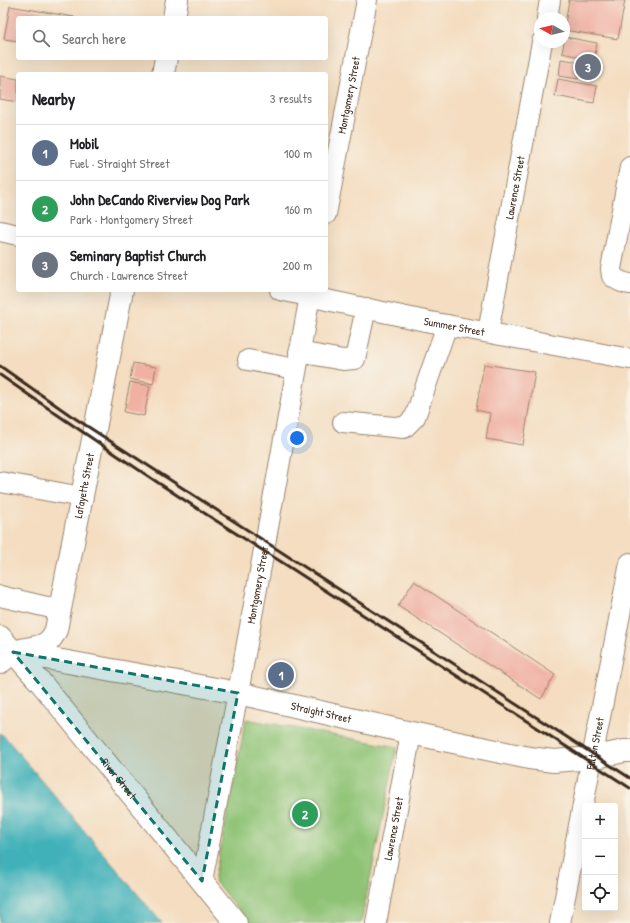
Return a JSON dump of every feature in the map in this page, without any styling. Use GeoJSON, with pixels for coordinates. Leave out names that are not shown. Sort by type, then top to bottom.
{"type":"FeatureCollection","features":[{"type":"Feature","properties":{"kind":"main road"},"geometry":{"type":"LineString","coordinates":[[174,16],[177,0]]}},
{"type":"Feature","properties":{"kind":"main road"},"geometry":{"type":"LineString","coordinates":[[163,72],[166,60]]}},
{"type":"Feature","properties":{"kind":"main road","name":"Lafayette Street"},"geometry":{"type":"LineString","coordinates":[[4,651],[47,644],[53,638],[56,630],[122,292]]}},
{"type":"Feature","properties":{"kind":"main road","name":"Straight Street"},"geometry":{"type":"LineString","coordinates":[[4,651],[238,693],[411,733],[529,758],[554,761],[592,758],[630,751]]}},
{"type":"Feature","properties":{"kind":"main road","name":"River Street"},"geometry":{"type":"LineString","coordinates":[[4,651],[42,684],[236,923]]}},
{"type":"Feature","properties":{"kind":"street","name":"Montgomery Street"},"geometry":{"type":"LineString","coordinates":[[328,204],[367,0]]}},
{"type":"Feature","properties":{"kind":"street"},"geometry":{"type":"LineString","coordinates":[[548,12],[550,0]]}},
{"type":"Feature","properties":{"kind":"street","name":"Lawrence Street"},"geometry":{"type":"LineString","coordinates":[[488,332],[541,48]]}},
{"type":"Feature","properties":{"kind":"street"},"geometry":{"type":"LineString","coordinates":[[630,167],[611,269],[612,276],[616,280],[622,283],[630,284]]}},
{"type":"Feature","properties":{"kind":"street"},"geometry":{"type":"LineString","coordinates":[[0,231],[16,235]]}},
{"type":"Feature","properties":{"kind":"street","name":"Summer Street"},"geometry":{"type":"LineString","coordinates":[[300,292],[310,293],[366,308],[447,325],[630,359]]}},
{"type":"Feature","properties":{"kind":"street","name":"Montgomery Street"},"geometry":{"type":"LineString","coordinates":[[202,881],[238,693],[310,293]]}},
{"type":"Feature","properties":{"kind":"street"},"geometry":{"type":"LineString","coordinates":[[248,360],[355,359],[366,308]]}},
{"type":"Feature","properties":{"kind":"street"},"geometry":{"type":"LineString","coordinates":[[343,422],[404,428],[415,417],[447,325]]}},
{"type":"Feature","properties":{"kind":"street"},"geometry":{"type":"LineString","coordinates":[[0,482],[82,497]]}},
{"type":"Feature","properties":{"kind":"street","name":"Fulton Street"},"geometry":{"type":"LineString","coordinates":[[560,923],[630,563]]}},
{"type":"Feature","properties":{"kind":"street"},"geometry":{"type":"LineString","coordinates":[[0,596],[60,610]]}},
{"type":"Feature","properties":{"kind":"street","name":"Lawrence Street"},"geometry":{"type":"LineString","coordinates":[[376,923],[411,733]]}},
{"type":"Feature","properties":{"kind":"highlighted area"},"geometry":{"type":"Polygon","coordinates":[[[13,652],[238,693],[202,881],[13,652]]]}},
{"type":"Feature","properties":{"kind":"green space"},"geometry":{"type":"Polygon","coordinates":[[[246,719],[397,747],[361,923],[249,923],[214,880],[246,719]]]}},
{"type":"Feature","properties":{"kind":"water"},"geometry":{"type":"Polygon","coordinates":[[[0,733],[6,738],[162,923],[0,923],[0,733]]]}},
{"type":"Feature","properties":{"kind":"building"},"geometry":{"type":"Polygon","coordinates":[[[569,0],[625,0],[618,39],[570,31],[570,12],[567,12],[569,0]]]}},
{"type":"Feature","properties":{"kind":"building"},"geometry":{"type":"Polygon","coordinates":[[[10,6],[68,16],[16,16],[16,41],[4,39],[10,6]]]}},
{"type":"Feature","properties":{"kind":"building"},"geometry":{"type":"Polygon","coordinates":[[[570,38],[597,43],[594,60],[562,53],[563,48],[570,48],[570,38]]]}},
{"type":"Feature","properties":{"kind":"building"},"geometry":{"type":"Polygon","coordinates":[[[561,59],[581,62],[578,79],[559,76],[561,59]]]}},
{"type":"Feature","properties":{"kind":"building"},"geometry":{"type":"Polygon","coordinates":[[[0,76],[16,79],[16,102],[0,99],[0,76]]]}},
{"type":"Feature","properties":{"kind":"building"},"geometry":{"type":"Polygon","coordinates":[[[558,79],[597,86],[594,103],[555,96],[558,79]]]}},
{"type":"Feature","properties":{"kind":"building"},"geometry":{"type":"Polygon","coordinates":[[[133,363],[156,367],[153,384],[130,379],[133,363]]]}},
{"type":"Feature","properties":{"kind":"building"},"geometry":{"type":"Polygon","coordinates":[[[484,364],[535,372],[523,445],[486,439],[490,413],[476,410],[484,364]]]}},
{"type":"Feature","properties":{"kind":"building"},"geometry":{"type":"Polygon","coordinates":[[[130,382],[150,386],[144,416],[124,412],[130,382]]]}},
{"type":"Feature","properties":{"kind":"building"},"geometry":{"type":"Polygon","coordinates":[[[414,581],[555,675],[541,699],[398,606],[414,581]]]}},
{"type":"Feature","properties":{"kind":"railway"},"geometry":{"type":"LineString","coordinates":[[0,366],[70,415],[630,778]]}},
{"type":"Feature","properties":{"kind":"railway"},"geometry":{"type":"LineString","coordinates":[[0,375],[173,493],[630,788]]}},
{"type":"Feature","properties":{"kind":"place","name":"Seminary Baptist Church"},"geometry":{"type":"Point","coordinates":[588,67]}},
{"type":"Feature","properties":{"kind":"place","name":"Mobil"},"geometry":{"type":"Point","coordinates":[281,675]}},
{"type":"Feature","properties":{"kind":"place","name":"John DeCando Riverview Dog Park"},"geometry":{"type":"Point","coordinates":[305,814]}}]}
